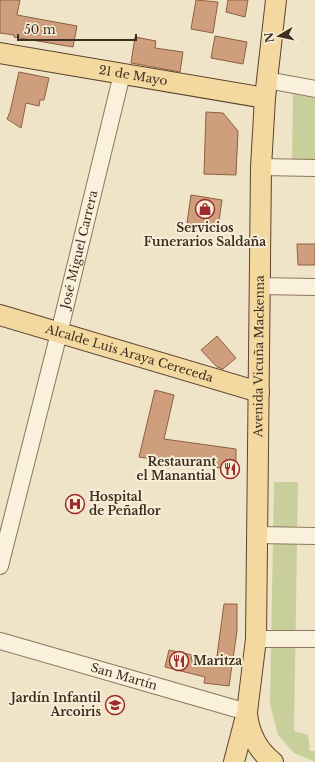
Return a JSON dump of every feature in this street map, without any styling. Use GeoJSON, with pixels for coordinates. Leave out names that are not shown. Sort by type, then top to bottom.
{"type":"FeatureCollection","features":[{"type":"Feature","properties":{"kind":"main road","name":"Avenida Vicuña Mackenna"},"geometry":{"type":"LineString","coordinates":[[247,712],[256,638],[261,167],[266,89],[276,0]]}},
{"type":"Feature","properties":{"kind":"main road","name":"21 de Mayo"},"geometry":{"type":"LineString","coordinates":[[0,53],[122,74],[266,89]]}},
{"type":"Feature","properties":{"kind":"main road","name":"Alcalde Luis Araya Cereceda"},"geometry":{"type":"LineString","coordinates":[[0,315],[259,392]]}},
{"type":"Feature","properties":{"kind":"main road"},"geometry":{"type":"LineString","coordinates":[[234,762],[247,712]]}},
{"type":"Feature","properties":{"kind":"main road"},"geometry":{"type":"LineString","coordinates":[[247,712],[251,732],[255,742],[273,762]]}},
{"type":"Feature","properties":{"kind":"street","name":"José Miguel Carrera"},"geometry":{"type":"LineString","coordinates":[[0,566],[122,74]]}},
{"type":"Feature","properties":{"kind":"street"},"geometry":{"type":"LineString","coordinates":[[266,89],[315,88]]}},
{"type":"Feature","properties":{"kind":"street"},"geometry":{"type":"LineString","coordinates":[[261,167],[315,168]]}},
{"type":"Feature","properties":{"kind":"street"},"geometry":{"type":"LineString","coordinates":[[260,286],[315,287]]}},
{"type":"Feature","properties":{"kind":"street"},"geometry":{"type":"LineString","coordinates":[[257,535],[315,536]]}},
{"type":"Feature","properties":{"kind":"street"},"geometry":{"type":"LineString","coordinates":[[256,638],[315,639]]}},
{"type":"Feature","properties":{"kind":"street","name":"San Martín"},"geometry":{"type":"LineString","coordinates":[[0,641],[247,712]]}},
{"type":"Feature","properties":{"kind":"green space"},"geometry":{"type":"Polygon","coordinates":[[[293,94],[315,98],[315,163],[292,162],[293,94]]]}},
{"type":"Feature","properties":{"kind":"green space"},"geometry":{"type":"Polygon","coordinates":[[[274,482],[298,482],[294,731],[308,735],[310,751],[315,751],[315,762],[294,753],[278,735],[270,704],[274,482]]]}},
{"type":"Feature","properties":{"kind":"building"},"geometry":{"type":"Polygon","coordinates":[[[0,0],[20,0],[17,15],[77,26],[73,47],[14,37],[14,35],[0,33],[0,0]]]}},
{"type":"Feature","properties":{"kind":"building"},"geometry":{"type":"Polygon","coordinates":[[[196,0],[218,2],[213,33],[191,29],[196,0]]]}},
{"type":"Feature","properties":{"kind":"building"},"geometry":{"type":"Polygon","coordinates":[[[228,0],[248,0],[245,17],[226,12],[228,0]]]}},
{"type":"Feature","properties":{"kind":"building"},"geometry":{"type":"Polygon","coordinates":[[[215,36],[247,42],[243,64],[211,58],[215,36]]]}},
{"type":"Feature","properties":{"kind":"building"},"geometry":{"type":"Polygon","coordinates":[[[135,37],[156,41],[155,48],[183,52],[180,72],[131,63],[135,37]]]}},
{"type":"Feature","properties":{"kind":"building"},"geometry":{"type":"Polygon","coordinates":[[[19,72],[49,78],[44,100],[40,100],[39,106],[26,103],[21,128],[7,119],[19,72]]]}},
{"type":"Feature","properties":{"kind":"building"},"geometry":{"type":"Polygon","coordinates":[[[206,112],[223,113],[238,131],[236,175],[204,174],[206,112]]]}},
{"type":"Feature","properties":{"kind":"building","name":"Servicios Funerarios Saldaña"},"geometry":{"type":"Polygon","coordinates":[[[191,195],[222,200],[218,228],[187,223],[191,195]]]}},
{"type":"Feature","properties":{"kind":"building"},"geometry":{"type":"Polygon","coordinates":[[[297,244],[315,244],[315,265],[298,265],[297,244]]]}},
{"type":"Feature","properties":{"kind":"building"},"geometry":{"type":"Polygon","coordinates":[[[217,336],[236,358],[223,369],[217,367],[201,350],[217,336]]]}},
{"type":"Feature","properties":{"kind":"building"},"geometry":{"type":"Polygon","coordinates":[[[155,390],[174,395],[164,439],[236,449],[236,470],[139,457],[155,390]]]}},
{"type":"Feature","properties":{"kind":"building"},"geometry":{"type":"Polygon","coordinates":[[[224,604],[237,604],[237,631],[229,686],[204,683],[205,677],[165,667],[169,650],[192,655],[191,660],[216,663],[224,604]]]}},
{"type":"Feature","properties":{"kind":"place","name":"Servicios Funerarios Saldaña"},"geometry":{"type":"Point","coordinates":[205,209]}},
{"type":"Feature","properties":{"kind":"place","name":"Restaurant el Manantial"},"geometry":{"type":"Point","coordinates":[230,469]}},
{"type":"Feature","properties":{"kind":"place","name":"Hospital de Peñaflor"},"geometry":{"type":"Point","coordinates":[75,504]}},
{"type":"Feature","properties":{"kind":"place","name":"Maritza"},"geometry":{"type":"Point","coordinates":[179,661]}},
{"type":"Feature","properties":{"kind":"place","name":"Jardín Infantil Arcoiris"},"geometry":{"type":"Point","coordinates":[115,705]}}]}
